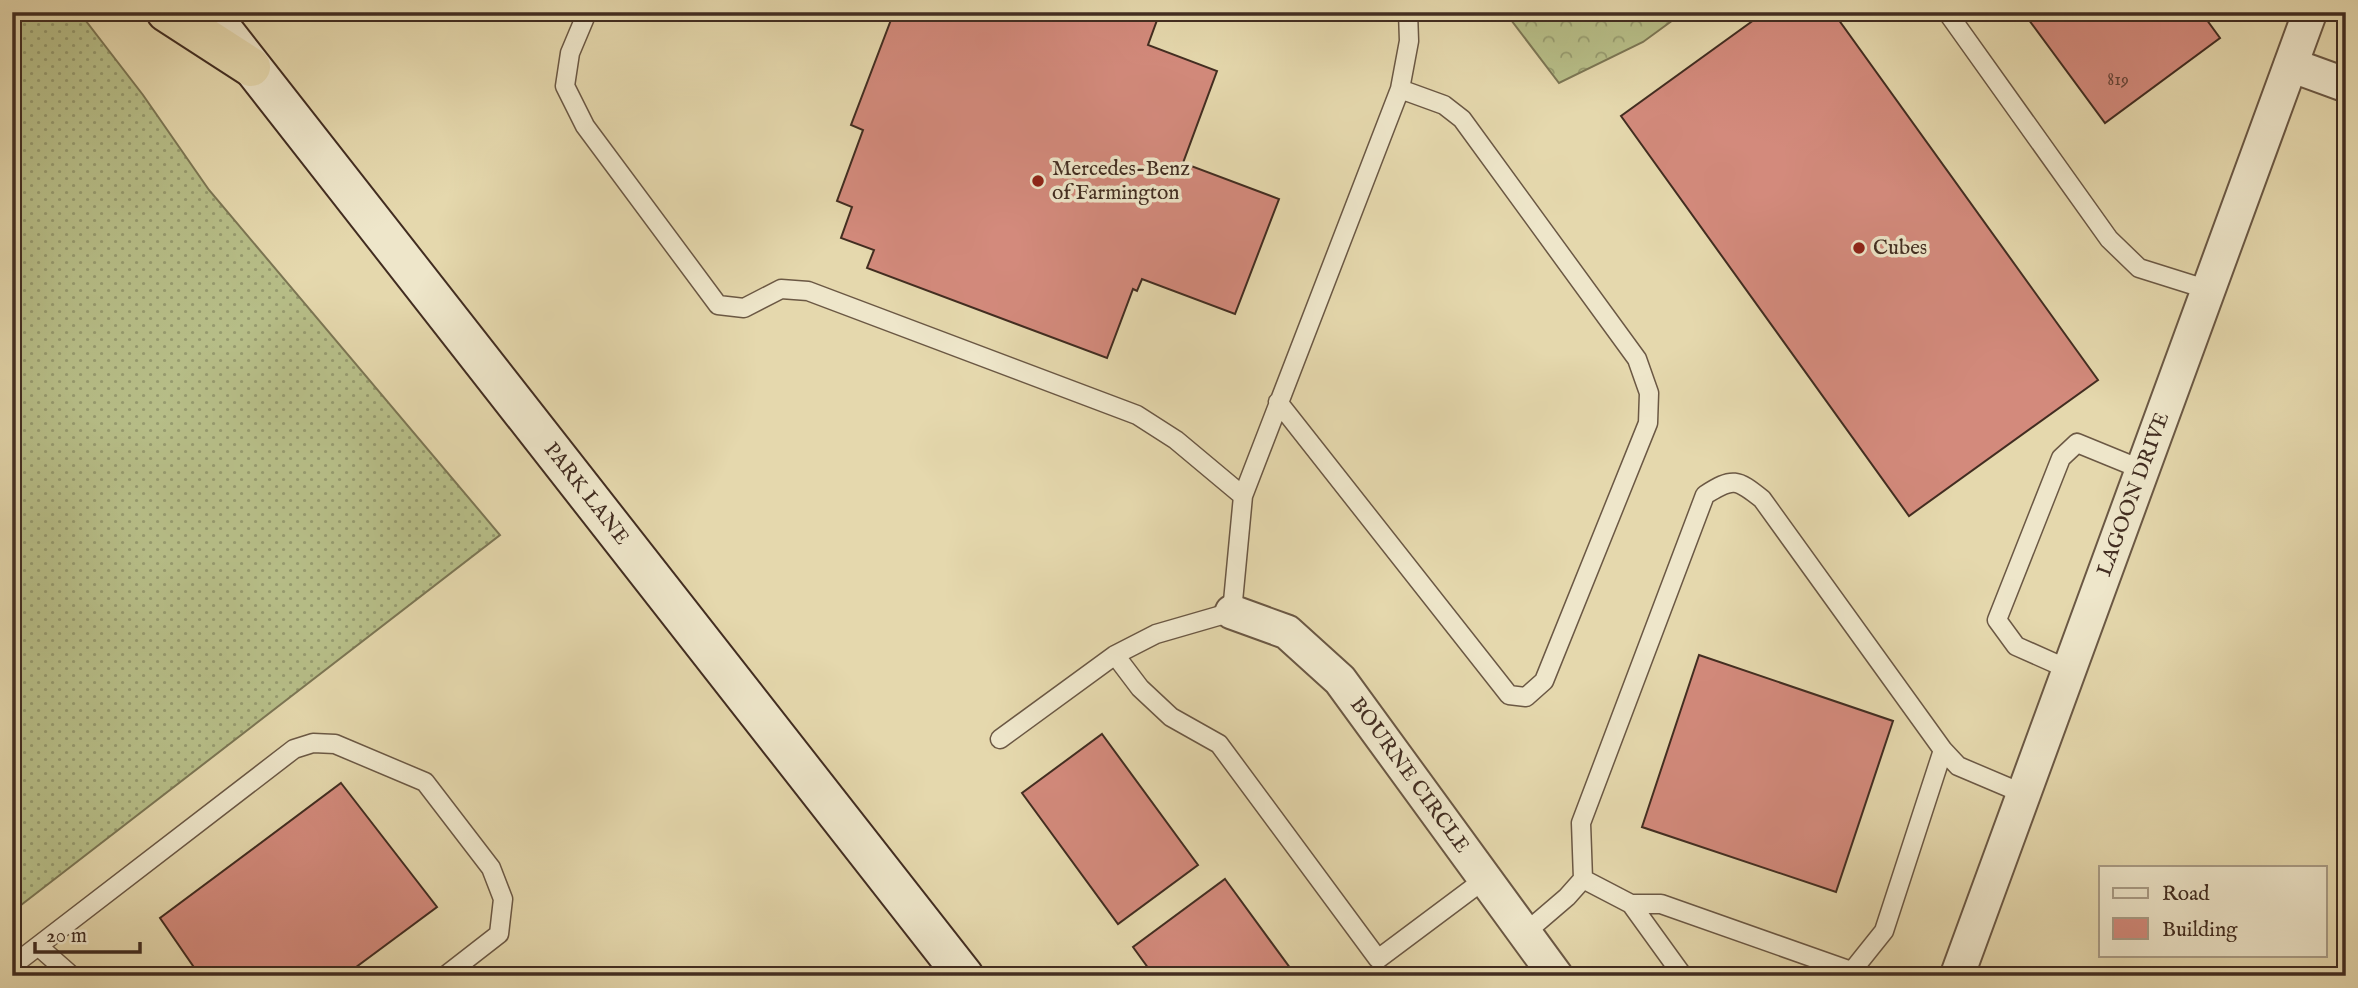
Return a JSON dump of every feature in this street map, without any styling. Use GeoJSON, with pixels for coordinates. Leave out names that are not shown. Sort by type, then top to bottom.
{"type":"FeatureCollection","features":[{"type":"Feature","properties":{"kind":"highway"},"geometry":{"type":"LineString","coordinates":[[166,12],[251,67]]}},
{"type":"Feature","properties":{"kind":"main road","name":"PARK LANE"},"geometry":{"type":"LineString","coordinates":[[209,12],[964,976]]}},
{"type":"Feature","properties":{"kind":"street","name":"LAGOON DRIVE"},"geometry":{"type":"LineString","coordinates":[[1958,976],[2291,65],[2305,14]]}},
{"type":"Feature","properties":{"kind":"street"},"geometry":{"type":"LineString","coordinates":[[2291,65],[2346,85]]}},
{"type":"Feature","properties":{"kind":"street","name":"BOURNE CIRCLE"},"geometry":{"type":"LineString","coordinates":[[1232,612],[1287,632],[1340,680],[1556,976]]}},
{"type":"Feature","properties":{"kind":"lane"},"geometry":{"type":"LineString","coordinates":[[590,12],[586,15],[570,52],[565,86],[585,126],[718,304],[744,308],[781,289],[808,292],[1137,415],[1176,440],[1243,496]]}},
{"type":"Feature","properties":{"kind":"lane"},"geometry":{"type":"LineString","coordinates":[[1000,739],[1115,655],[1156,634],[1232,612],[1243,496],[1400,89],[1409,41],[1408,12]]}},
{"type":"Feature","properties":{"kind":"lane"},"geometry":{"type":"LineString","coordinates":[[1947,12],[2109,239],[2139,268],[2209,290]]}},
{"type":"Feature","properties":{"kind":"lane"},"geometry":{"type":"LineString","coordinates":[[1278,402],[1510,695],[1526,697],[1544,681],[1648,423],[1649,393],[1637,359],[1462,119],[1444,105],[1400,89]]}},
{"type":"Feature","properties":{"kind":"lane"},"geometry":{"type":"LineString","coordinates":[[2070,670],[2016,646],[1997,620],[2061,458],[2077,443],[2143,470]]}},
{"type":"Feature","properties":{"kind":"lane"},"geometry":{"type":"LineString","coordinates":[[1525,933],[1567,897],[1583,879],[1581,823],[1705,495],[1724,483],[1742,483],[1762,499],[1943,750],[1958,766],[2024,794]]}},
{"type":"Feature","properties":{"kind":"lane"},"geometry":{"type":"LineString","coordinates":[[1115,655],[1139,688],[1171,717],[1219,744],[1378,959],[1485,879]]}},
{"type":"Feature","properties":{"kind":"lane"},"geometry":{"type":"LineString","coordinates":[[12,966],[294,748],[313,743],[335,744],[425,782],[491,868],[503,899],[499,934],[445,976]]}},
{"type":"Feature","properties":{"kind":"lane"},"geometry":{"type":"LineString","coordinates":[[1631,904],[1661,904],[1849,973],[1884,931],[1943,750]]}},
{"type":"Feature","properties":{"kind":"lane"},"geometry":{"type":"LineString","coordinates":[[1583,879],[1631,904],[1683,976]]}},
{"type":"Feature","properties":{"kind":"lane"},"geometry":{"type":"LineString","coordinates":[[38,946],[72,976]]}},
{"type":"Feature","properties":{"kind":"green space"},"geometry":{"type":"Polygon","coordinates":[[[12,12],[79,12],[143,95],[209,190],[500,535],[12,912],[12,12]]]}},
{"type":"Feature","properties":{"kind":"green space"},"geometry":{"type":"Polygon","coordinates":[[[1505,12],[1684,12],[1643,42],[1559,83],[1505,12]]]}},
{"type":"Feature","properties":{"kind":"building","name":"Mercedes-Benz of Farmington"},"geometry":{"type":"Polygon","coordinates":[[[894,12],[1160,12],[1148,45],[1217,71],[1183,163],[1279,199],[1235,314],[1142,279],[1137,291],[1133,289],[1107,358],[867,268],[874,250],[841,238],[852,207],[837,201],[863,130],[851,125],[894,12]]]}},
{"type":"Feature","properties":{"kind":"building","name":"Cubes"},"geometry":{"type":"Polygon","coordinates":[[[1765,12],[1833,12],[2098,380],[1909,516],[1621,116],[1765,12]]]}},
{"type":"Feature","properties":{"kind":"building"},"geometry":{"type":"Polygon","coordinates":[[[2023,12],[2201,12],[2220,38],[2105,123],[2023,12]]]}},
{"type":"Feature","properties":{"kind":"building"},"geometry":{"type":"Polygon","coordinates":[[[1699,655],[1893,721],[1836,892],[1642,827],[1699,655]]]}},
{"type":"Feature","properties":{"kind":"building"},"geometry":{"type":"Polygon","coordinates":[[[1102,734],[1198,865],[1118,924],[1022,793],[1102,734]]]}},
{"type":"Feature","properties":{"kind":"building"},"geometry":{"type":"Polygon","coordinates":[[[341,783],[437,907],[344,976],[200,976],[160,918],[341,783]]]}},
{"type":"Feature","properties":{"kind":"building"},"geometry":{"type":"Polygon","coordinates":[[[1225,879],[1296,976],[1154,976],[1133,947],[1225,879]]]}},
{"type":"Feature","properties":{"kind":"place","name":"Mercedes-Benz of Farmington"},"geometry":{"type":"Point","coordinates":[1038,181]}},
{"type":"Feature","properties":{"kind":"place","name":"Cubes"},"geometry":{"type":"Point","coordinates":[1859,248]}}]}
